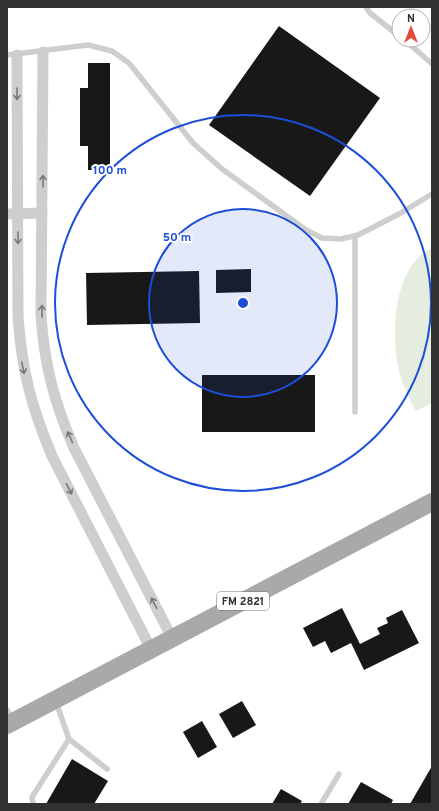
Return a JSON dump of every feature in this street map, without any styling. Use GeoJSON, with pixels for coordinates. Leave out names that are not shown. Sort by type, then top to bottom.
{"type":"FeatureCollection","features":[{"type":"Feature","properties":{"kind":"main road","name":"FM 2821"},"geometry":{"type":"LineString","coordinates":[[55,700],[432,502]]}},
{"type":"Feature","properties":{"kind":"main road"},"geometry":{"type":"LineString","coordinates":[[8,716],[55,700]]}},
{"type":"Feature","properties":{"kind":"main road"},"geometry":{"type":"LineString","coordinates":[[7,737],[20,730],[55,700]]}},
{"type":"Feature","properties":{"kind":"street"},"geometry":{"type":"LineString","coordinates":[[43,52],[43,348],[61,417],[74,448],[172,638]]}},
{"type":"Feature","properties":{"kind":"street"},"geometry":{"type":"LineString","coordinates":[[12,55],[12,214],[21,358],[29,394],[38,424],[52,456],[151,649]]}},
{"type":"Feature","properties":{"kind":"street"},"geometry":{"type":"LineString","coordinates":[[12,214],[42,214]]}},
{"type":"Feature","properties":{"kind":"lane"},"geometry":{"type":"LineString","coordinates":[[366,7],[370,13],[391,30]]}},
{"type":"Feature","properties":{"kind":"lane"},"geometry":{"type":"LineString","coordinates":[[12,55],[88,46],[112,50],[129,63],[193,143],[222,169],[306,230],[322,238],[341,239],[355,236],[399,214],[432,194]]}},
{"type":"Feature","properties":{"kind":"lane"},"geometry":{"type":"LineString","coordinates":[[415,48],[432,64]]}},
{"type":"Feature","properties":{"kind":"lane"},"geometry":{"type":"LineString","coordinates":[[355,236],[355,412]]}},
{"type":"Feature","properties":{"kind":"lane"},"geometry":{"type":"LineString","coordinates":[[55,700],[69,739],[107,769]]}},
{"type":"Feature","properties":{"kind":"lane"},"geometry":{"type":"LineString","coordinates":[[33,804],[32,797],[69,739]]}},
{"type":"Feature","properties":{"kind":"lane"},"geometry":{"type":"LineString","coordinates":[[321,804],[339,774]]}},
{"type":"Feature","properties":{"kind":"shaded area"},"geometry":{"type":"Polygon","coordinates":[[[432,248],[432,403],[416,411],[403,385],[400,375],[395,342],[395,323],[397,304],[402,286],[409,270],[419,257],[432,248]]]}},
{"type":"Feature","properties":{"kind":"building"},"geometry":{"type":"Polygon","coordinates":[[[279,26],[380,98],[310,196],[209,125],[279,26]]]}},
{"type":"Feature","properties":{"kind":"building"},"geometry":{"type":"Polygon","coordinates":[[[88,63],[110,63],[110,170],[88,170],[88,146],[80,146],[80,88],[88,88],[88,63]]]}},
{"type":"Feature","properties":{"kind":"building"},"geometry":{"type":"Polygon","coordinates":[[[251,269],[251,292],[216,293],[216,270],[251,269]]]}},
{"type":"Feature","properties":{"kind":"building"},"geometry":{"type":"Polygon","coordinates":[[[199,271],[200,323],[87,325],[86,273],[199,271]]]}},
{"type":"Feature","properties":{"kind":"building"},"geometry":{"type":"Polygon","coordinates":[[[202,375],[315,375],[315,432],[202,432],[202,375]]]}},
{"type":"Feature","properties":{"kind":"building"},"geometry":{"type":"Polygon","coordinates":[[[342,608],[360,644],[380,634],[377,628],[388,623],[386,618],[402,610],[419,643],[364,670],[351,643],[331,653],[325,641],[313,647],[303,628],[342,608]]]}},
{"type":"Feature","properties":{"kind":"building"},"geometry":{"type":"Polygon","coordinates":[[[242,701],[256,725],[233,738],[219,714],[242,701]]]}},
{"type":"Feature","properties":{"kind":"building"},"geometry":{"type":"Polygon","coordinates":[[[202,721],[217,747],[198,758],[183,732],[202,721]]]}},
{"type":"Feature","properties":{"kind":"building"},"geometry":{"type":"Polygon","coordinates":[[[72,759],[108,781],[94,804],[46,804],[72,759]]]}},
{"type":"Feature","properties":{"kind":"building"},"geometry":{"type":"Polygon","coordinates":[[[432,766],[432,801],[430,804],[410,804],[432,766]]]}},
{"type":"Feature","properties":{"kind":"building"},"geometry":{"type":"Polygon","coordinates":[[[361,782],[393,800],[391,804],[348,804],[361,782]]]}},
{"type":"Feature","properties":{"kind":"building"},"geometry":{"type":"Polygon","coordinates":[[[281,789],[302,801],[300,804],[272,804],[281,789]]]}}]}
